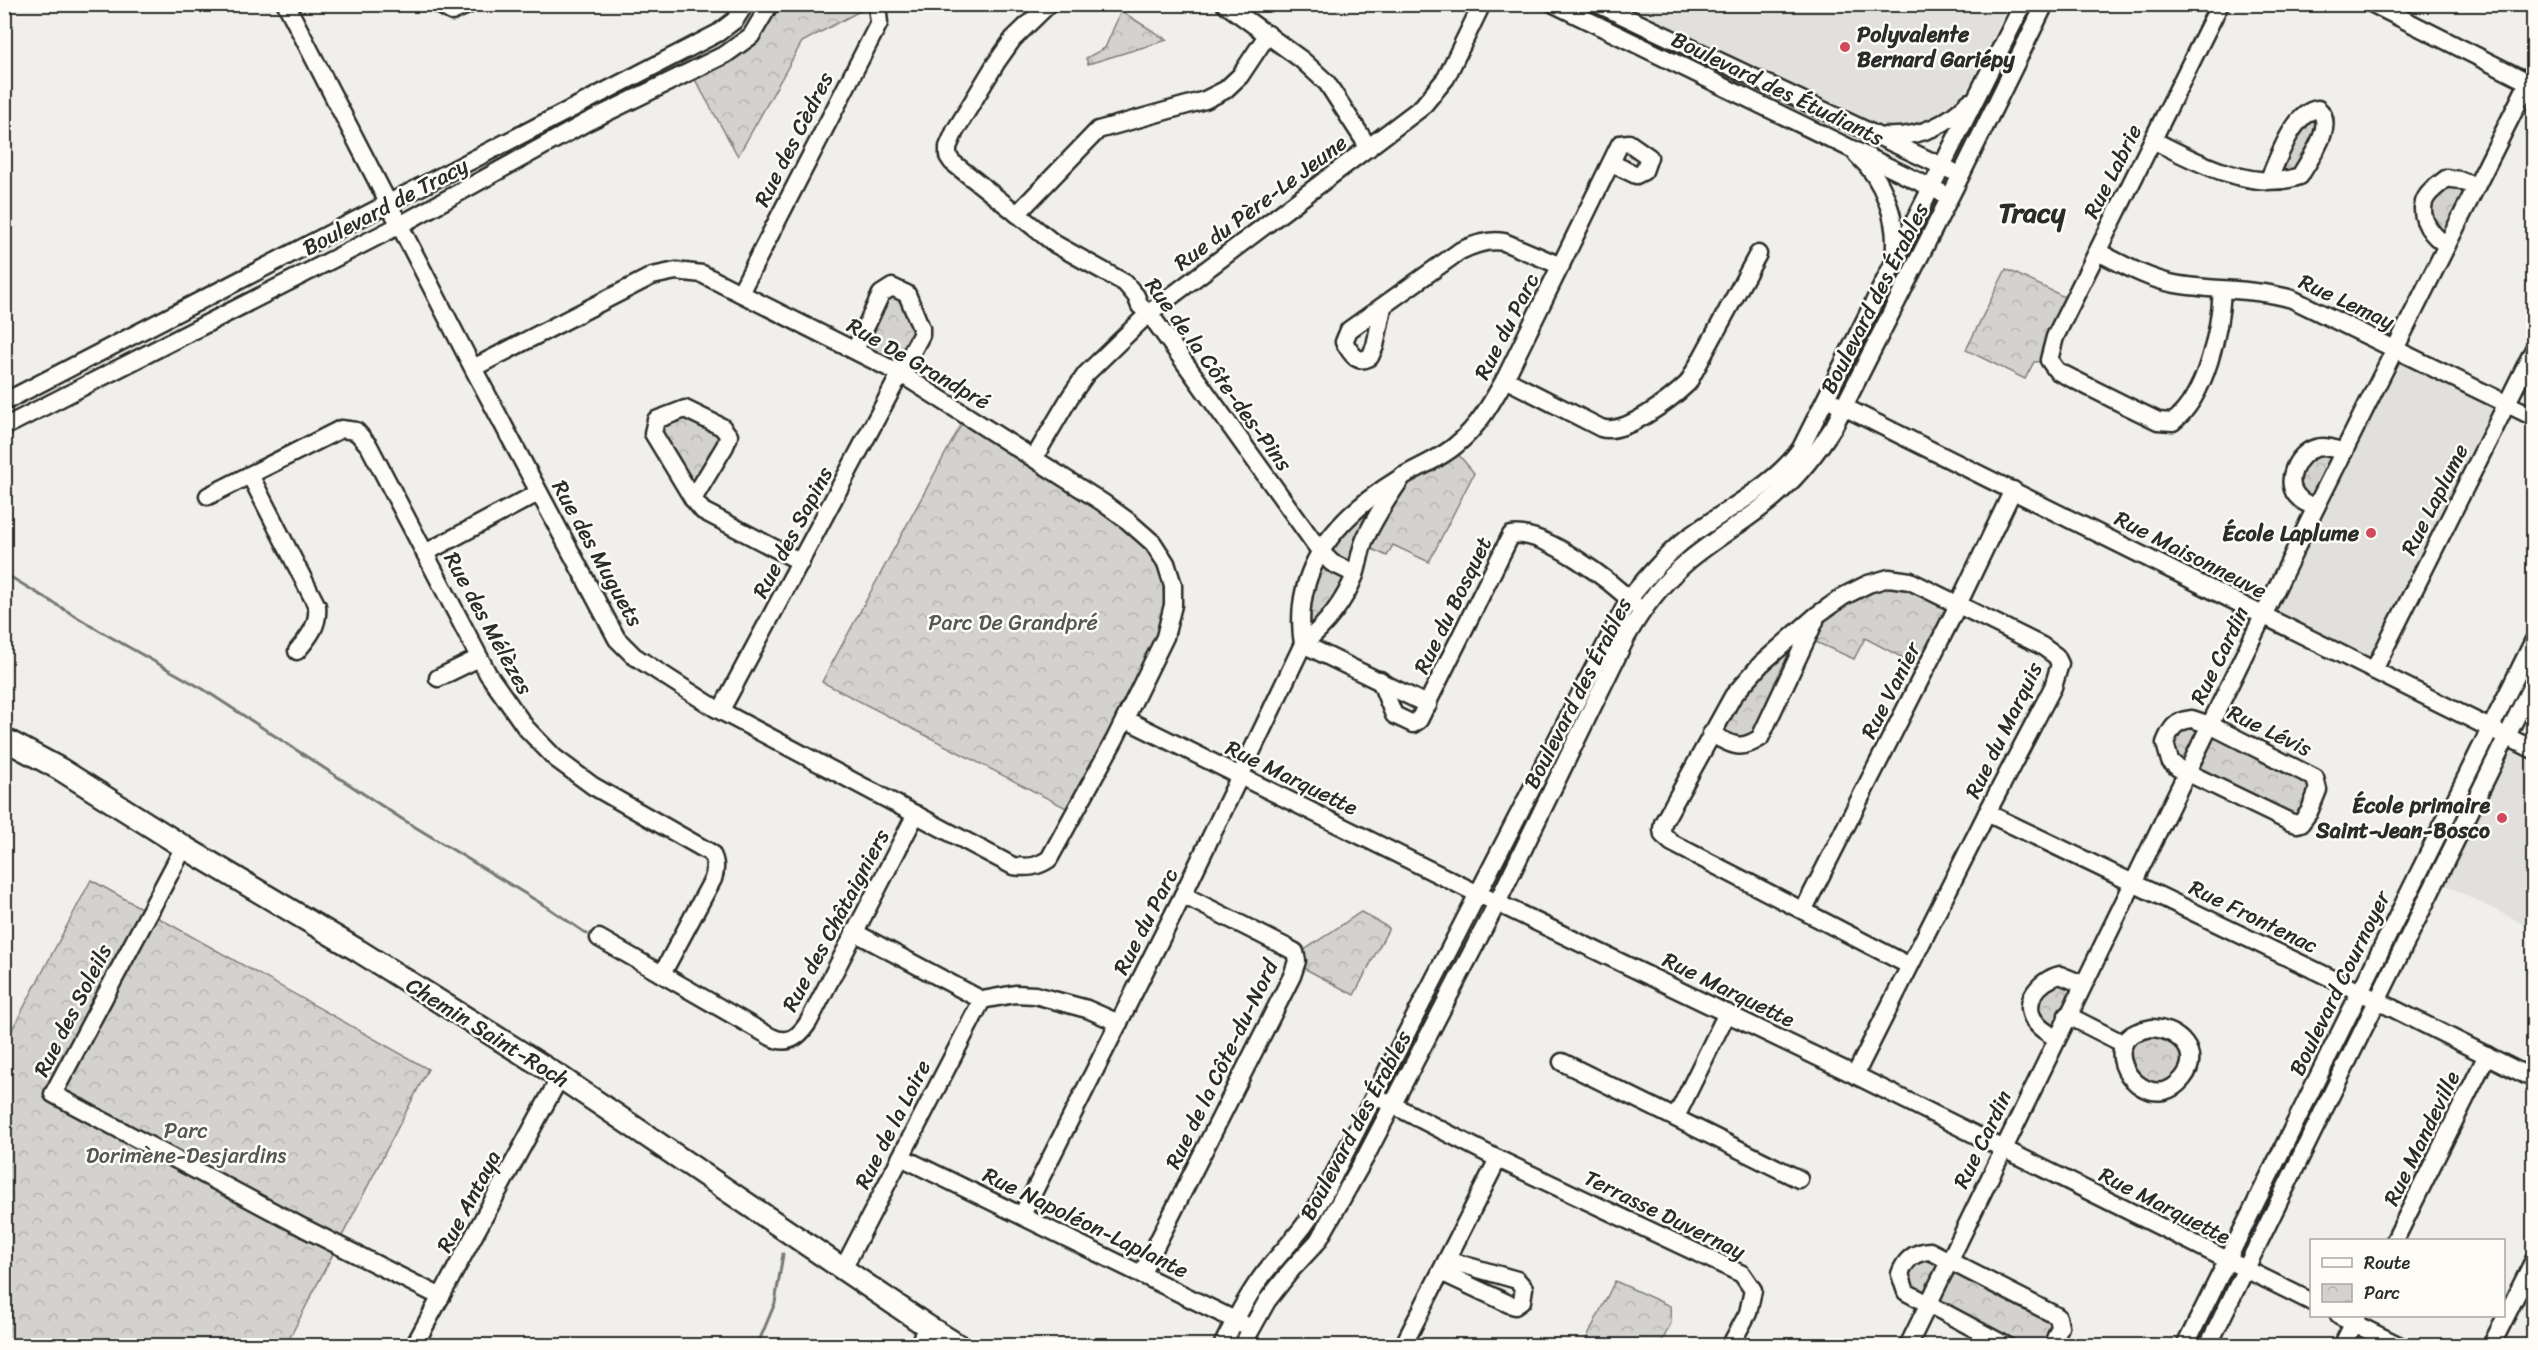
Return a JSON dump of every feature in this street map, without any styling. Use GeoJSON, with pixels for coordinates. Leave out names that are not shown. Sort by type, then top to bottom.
{"type":"FeatureCollection","features":[{"type":"Feature","properties":{"kind":"main road","name":"Chemin Saint-Roch"},"geometry":{"type":"LineString","coordinates":[[4,739],[80,781],[183,847],[359,951],[560,1077],[843,1269],[922,1336],[959,1346]]}},
{"type":"Feature","properties":{"kind":"street","name":"Rue des Muguets"},"geometry":{"type":"LineString","coordinates":[[286,4],[538,493],[617,639],[634,656],[721,710],[1013,866],[1027,868],[1049,859],[1066,832],[1125,719]]}},
{"type":"Feature","properties":{"kind":"street"},"geometry":{"type":"LineString","coordinates":[[438,4],[452,12],[470,4]]}},
{"type":"Feature","properties":{"kind":"street","name":"Boulevard de Tracy"},"geometry":{"type":"LineString","coordinates":[[4,402],[718,33],[735,20],[745,4]]}},
{"type":"Feature","properties":{"kind":"street","name":"Boulevard de Tracy"},"geometry":{"type":"LineString","coordinates":[[4,427],[400,225],[604,114],[736,48],[756,29],[770,4]]}},
{"type":"Feature","properties":{"kind":"street","name":"Rue des Cèdres"},"geometry":{"type":"LineString","coordinates":[[740,293],[879,23],[877,4]]}},
{"type":"Feature","properties":{"kind":"street","name":"Rue de la Côte-des-Pins"},"geometry":{"type":"LineString","coordinates":[[1049,4],[1013,39],[955,131],[948,147],[948,156],[952,162],[1063,250],[1125,283],[1320,551],[1332,563],[1355,574]]}},
{"type":"Feature","properties":{"kind":"street"},"geometry":{"type":"LineString","coordinates":[[1225,4],[1268,34],[1327,83],[1369,148]]}},
{"type":"Feature","properties":{"kind":"street","name":"Rue du Père-Le Jeune"},"geometry":{"type":"LineString","coordinates":[[1034,458],[1086,374],[1149,313],[1422,107],[1446,78],[1482,4]]}},
{"type":"Feature","properties":{"kind":"street","name":"Boulevard des Étudiants"},"geometry":{"type":"LineString","coordinates":[[1554,4],[1951,197]]}},
{"type":"Feature","properties":{"kind":"street","name":"Boulevard des Étudiants"},"geometry":{"type":"LineString","coordinates":[[1598,4],[1961,176]]}},
{"type":"Feature","properties":{"kind":"street","name":"Boulevard des Érables"},"geometry":{"type":"LineString","coordinates":[[1222,1346],[1235,1320],[1270,1266],[1309,1222],[1629,599],[1663,560],[1683,542],[1765,483],[1790,462],[1801,448],[2023,4]]}},
{"type":"Feature","properties":{"kind":"street","name":"Boulevard des Érables"},"geometry":{"type":"LineString","coordinates":[[1242,1346],[1251,1328],[1286,1277],[1318,1241],[1497,903],[1627,636],[1641,612],[1664,584],[1688,561],[1777,496],[1793,480],[1818,451],[1845,407],[2045,4]]}},
{"type":"Feature","properties":{"kind":"street","name":"Rue Labrie"},"geometry":{"type":"LineString","coordinates":[[2220,4],[2055,337],[2049,360],[2057,371],[2158,421],[2173,422],[2187,407],[2206,369],[2216,338],[2222,290]]}},
{"type":"Feature","properties":{"kind":"street"},"geometry":{"type":"LineString","coordinates":[[2382,6],[2532,79]]}},
{"type":"Feature","properties":{"kind":"street"},"geometry":{"type":"LineString","coordinates":[[1017,214],[1098,130],[1205,100],[1225,90],[1240,76],[1268,34]]}},
{"type":"Feature","properties":{"kind":"street","name":"Rue Cardin"},"geometry":{"type":"LineString","coordinates":[[1908,1346],[2002,1148],[2316,507],[2532,79]]}},
{"type":"Feature","properties":{"kind":"street"},"geometry":{"type":"LineString","coordinates":[[1878,135],[1906,136],[1934,128],[1963,108],[1983,81]]}},
{"type":"Feature","properties":{"kind":"street"},"geometry":{"type":"LineString","coordinates":[[595,97],[604,114]]}},
{"type":"Feature","properties":{"kind":"street"},"geometry":{"type":"LineString","coordinates":[[2153,140],[2213,169],[2268,181]]}},
{"type":"Feature","properties":{"kind":"street"},"geometry":{"type":"LineString","coordinates":[[1850,149],[1872,172],[1889,206],[1896,245],[1892,268]]}},
{"type":"Feature","properties":{"kind":"street","name":"Rue du Parc"},"geometry":{"type":"LineString","coordinates":[[1303,644],[1300,624],[1306,583],[1320,551],[1343,521],[1378,492],[1454,447],[1485,415],[1562,266],[1611,163]]}},
{"type":"Feature","properties":{"kind":"street"},"geometry":{"type":"LineString","coordinates":[[2447,245],[2436,238],[2428,227],[2424,202],[2428,195],[2447,178],[2459,180],[2476,188]]}},
{"type":"Feature","properties":{"kind":"street"},"geometry":{"type":"LineString","coordinates":[[1383,307],[1460,251],[1488,241],[1496,240],[1514,244],[1562,266]]}},
{"type":"Feature","properties":{"kind":"street","name":"Rue Lemay"},"geometry":{"type":"LineString","coordinates":[[2098,252],[2164,281],[2222,290],[2270,293],[2292,299],[2534,417]]}},
{"type":"Feature","properties":{"kind":"street"},"geometry":{"type":"LineString","coordinates":[[1505,379],[1601,428],[1615,429],[1629,424],[1671,398],[1688,384],[1758,254]]}},
{"type":"Feature","properties":{"kind":"street","name":"Rue De Grandpré"},"geometry":{"type":"LineString","coordinates":[[473,368],[652,276],[676,270],[690,271],[740,293],[901,374],[1128,521],[1152,543],[1166,563],[1173,585],[1170,620],[1159,652],[1125,719]]}},
{"type":"Feature","properties":{"kind":"street","name":"Rue des Sapins"},"geometry":{"type":"LineString","coordinates":[[721,710],[921,335],[921,328],[907,294],[899,288],[892,287],[881,294],[855,350]]}},
{"type":"Feature","properties":{"kind":"street"},"geometry":{"type":"LineString","coordinates":[[138,332],[148,354]]}},
{"type":"Feature","properties":{"kind":"street","name":"Rue Laplume"},"geometry":{"type":"LineString","coordinates":[[2374,670],[2534,349]]}},
{"type":"Feature","properties":{"kind":"street","name":"Rue Maisonneuve"},"geometry":{"type":"LineString","coordinates":[[1827,399],[2534,750]]}},
{"type":"Feature","properties":{"kind":"street"},"geometry":{"type":"LineString","coordinates":[[693,499],[729,436],[722,427],[685,409],[656,420],[653,433],[693,499],[703,511],[801,562]]}},
{"type":"Feature","properties":{"kind":"street","name":"Rue des Mélèzes"},"geometry":{"type":"LineString","coordinates":[[208,496],[341,429],[356,431],[364,438],[385,473],[479,658],[515,714],[562,763],[615,800],[711,853],[714,858],[716,872],[713,879],[662,974]]}},
{"type":"Feature","properties":{"kind":"street"},"geometry":{"type":"LineString","coordinates":[[2316,507],[2298,498],[2294,492],[2292,477],[2294,469],[2306,452],[2315,448],[2334,448],[2344,452]]}},
{"type":"Feature","properties":{"kind":"street"},"geometry":{"type":"LineString","coordinates":[[250,475],[317,606],[318,616],[315,625],[297,651]]}},
{"type":"Feature","properties":{"kind":"street","name":"Rue du Parc"},"geometry":{"type":"LineString","coordinates":[[1022,1215],[1183,895],[1303,644],[1331,616],[1355,574],[1364,541],[1373,523],[1403,476]]}},
{"type":"Feature","properties":{"kind":"street","name":"Rue Vanier"},"geometry":{"type":"LineString","coordinates":[[1804,909],[1958,606],[2013,490]]}},
{"type":"Feature","properties":{"kind":"street"},"geometry":{"type":"LineString","coordinates":[[425,553],[538,493]]}},
{"type":"Feature","properties":{"kind":"street","name":"Rue du Bosquet"},"geometry":{"type":"LineString","coordinates":[[1380,680],[1391,710],[1401,720],[1413,724],[1419,720],[1511,535],[1519,534],[1536,539],[1572,555],[1607,579],[1641,612]]}},
{"type":"Feature","properties":{"kind":"street","name":"Rue du Marquis"},"geometry":{"type":"LineString","coordinates":[[1855,1075],[1911,966],[1986,813],[2053,687],[2060,664],[2056,656],[2042,646],[1910,581],[1889,578],[1868,584],[1844,596],[1817,615],[1745,679],[1711,734],[1663,823],[1663,835],[1672,843],[1911,966]]}},
{"type":"Feature","properties":{"kind":"street"},"geometry":{"type":"LineString","coordinates":[[1711,734],[1737,747],[1744,747],[1760,738],[1817,615]]}},
{"type":"Feature","properties":{"kind":"street","name":"Boulevard Cournoyer"},"geometry":{"type":"LineString","coordinates":[[2185,1346],[2534,640]]}},
{"type":"Feature","properties":{"kind":"street","name":"Rue du Bosquet"},"geometry":{"type":"LineString","coordinates":[[1303,644],[1428,705]]}},
{"type":"Feature","properties":{"kind":"street"},"geometry":{"type":"LineString","coordinates":[[438,678],[479,658]]}},
{"type":"Feature","properties":{"kind":"street","name":"Boulevard Cournoyer"},"geometry":{"type":"LineString","coordinates":[[2208,1346],[2534,681]]}},
{"type":"Feature","properties":{"kind":"street","name":"Rue Marquette"},"geometry":{"type":"LineString","coordinates":[[1125,719],[1476,893],[1855,1075],[2227,1262],[2310,1301]]}},
{"type":"Feature","properties":{"kind":"street","name":"Rue Cardin"},"geometry":{"type":"LineString","coordinates":[[2187,772],[2170,761],[2165,743],[2169,734],[2178,721],[2192,719],[2210,725]]}},
{"type":"Feature","properties":{"kind":"street","name":"Rue Lévis"},"geometry":{"type":"LineString","coordinates":[[2187,772],[2297,824],[2305,818],[2312,806],[2318,790],[2314,777],[2210,725]]}},
{"type":"Feature","properties":{"kind":"street","name":"Rue Frontenac"},"geometry":{"type":"LineString","coordinates":[[1986,813],[2534,1078]]}},
{"type":"Feature","properties":{"kind":"street","name":"Rue des Châtaigniers"},"geometry":{"type":"LineString","coordinates":[[599,938],[771,1037],[783,1041],[791,1040],[803,1031],[809,1021],[916,814]]}},
{"type":"Feature","properties":{"kind":"street","name":"Rue des Soleils"},"geometry":{"type":"LineString","coordinates":[[183,847],[53,1094],[441,1298]]}},
{"type":"Feature","properties":{"kind":"street","name":"Rue de la Côte-du-Nord"},"geometry":{"type":"LineString","coordinates":[[1141,1275],[1292,976],[1297,961],[1295,952],[1183,895]]}},
{"type":"Feature","properties":{"kind":"street"},"geometry":{"type":"LineString","coordinates":[[854,932],[982,1000],[1015,994],[1035,995],[1087,1009],[1119,1023]]}},
{"type":"Feature","properties":{"kind":"street"},"geometry":{"type":"LineString","coordinates":[[2056,1038],[2034,1021],[2029,1003],[2032,996],[2046,980],[2060,975],[2082,984]]}},
{"type":"Feature","properties":{"kind":"street","name":"Rue de la Loire"},"geometry":{"type":"LineString","coordinates":[[843,1269],[982,1000]]}},
{"type":"Feature","properties":{"kind":"street"},"geometry":{"type":"LineString","coordinates":[[1676,1117],[1727,1013]]}},
{"type":"Feature","properties":{"kind":"street"},"geometry":{"type":"LineString","coordinates":[[2067,1015],[2124,1044]]}},
{"type":"Feature","properties":{"kind":"street","name":"Rue Mandeville"},"geometry":{"type":"LineString","coordinates":[[2395,1239],[2487,1055]]}},
{"type":"Feature","properties":{"kind":"street"},"geometry":{"type":"LineString","coordinates":[[1562,1062],[1799,1179]]}},
{"type":"Feature","properties":{"kind":"street","name":"Rue Antaya"},"geometry":{"type":"LineString","coordinates":[[414,1346],[560,1077]]}},
{"type":"Feature","properties":{"kind":"street","name":"Terrasse Duvernay"},"geometry":{"type":"LineString","coordinates":[[1375,1096],[1498,1159],[1742,1274],[1754,1290],[1748,1312],[1732,1345]]}},
{"type":"Feature","properties":{"kind":"street","name":"Rue Napoléon-Laplante"},"geometry":{"type":"LineString","coordinates":[[901,1157],[1251,1328]]}},
{"type":"Feature","properties":{"kind":"street"},"geometry":{"type":"LineString","coordinates":[[1403,1346],[1498,1159]]}},
{"type":"Feature","properties":{"kind":"street"},"geometry":{"type":"LineString","coordinates":[[2007,1346],[1906,1292],[1901,1281],[1903,1266],[1911,1257],[1925,1251],[1949,1260],[2058,1317],[2060,1327],[2052,1346]]}},
{"type":"Feature","properties":{"kind":"street"},"geometry":{"type":"LineString","coordinates":[[2491,1346],[2532,1267]]}},
{"type":"Feature","properties":{"kind":"street"},"geometry":{"type":"LineString","coordinates":[[2342,1346],[2350,1318],[2400,1346]]}},
{"type":"Feature","properties":{"kind":"shaded area","name":"Polyvalente Bernard Gariépy"},"geometry":{"type":"Polygon","coordinates":[[[1608,5],[2009,5],[1970,85],[1947,110],[1922,124],[1896,128],[1874,126],[1608,5]]]}},
{"type":"Feature","properties":{"kind":"shaded area","name":"École Laplume"},"geometry":{"type":"Polygon","coordinates":[[[2396,352],[2502,404],[2372,666],[2265,614],[2396,352]]]}},
{"type":"Feature","properties":{"kind":"shaded area","name":"École primaire Saint-Jean-Bosco"},"geometry":{"type":"Polygon","coordinates":[[[2508,743],[2533,755],[2533,929],[2440,882],[2508,743]]]}},
{"type":"Feature","properties":{"kind":"green space"},"geometry":{"type":"Polygon","coordinates":[[[773,5],[871,5],[802,42],[738,156],[693,76],[742,48],[773,5]]]}},
{"type":"Feature","properties":{"kind":"green space"},"geometry":{"type":"Polygon","coordinates":[[[1121,11],[1167,40],[1088,64],[1086,58],[1105,48],[1121,11]]]}},
{"type":"Feature","properties":{"kind":"green space"},"geometry":{"type":"Polygon","coordinates":[[[2321,115],[2299,175],[2271,179],[2298,122],[2321,115]]]}},
{"type":"Feature","properties":{"kind":"green space"},"geometry":{"type":"Polygon","coordinates":[[[2440,184],[2471,188],[2443,242],[2436,238],[2428,195],[2440,184]]]}},
{"type":"Feature","properties":{"kind":"green space"},"geometry":{"type":"Polygon","coordinates":[[[2006,269],[2073,301],[2048,361],[2034,362],[2025,379],[1966,350],[2006,269]]]}},
{"type":"Feature","properties":{"kind":"green space"},"geometry":{"type":"Polygon","coordinates":[[[883,295],[905,296],[918,331],[901,374],[858,348],[883,295]]]}},
{"type":"Feature","properties":{"kind":"green space"},"geometry":{"type":"Polygon","coordinates":[[[686,412],[727,438],[691,495],[656,433],[663,416],[686,412]]]}},
{"type":"Feature","properties":{"kind":"green space","name":"Parc De Grandpré"},"geometry":{"type":"Polygon","coordinates":[[[963,421],[1148,541],[1160,562],[1167,621],[1072,811],[822,682],[963,421]]]}},
{"type":"Feature","properties":{"kind":"green space"},"geometry":{"type":"Polygon","coordinates":[[[1454,449],[1474,473],[1429,562],[1393,545],[1387,556],[1365,546],[1404,478],[1454,449]]]}},
{"type":"Feature","properties":{"kind":"green space"},"geometry":{"type":"Polygon","coordinates":[[[2341,451],[2315,505],[2298,498],[2295,469],[2306,453],[2341,451]]]}},
{"type":"Feature","properties":{"kind":"green space"},"geometry":{"type":"Polygon","coordinates":[[[1393,485],[1349,579],[1310,631],[1304,624],[1311,583],[1324,554],[1393,485]]]}},
{"type":"Feature","properties":{"kind":"green space"},"geometry":{"type":"Polygon","coordinates":[[[1888,579],[1954,605],[1922,668],[1865,638],[1854,659],[1809,639],[1763,731],[1732,743],[1718,722],[1792,632],[1888,579]]]}},
{"type":"Feature","properties":{"kind":"green space"},"geometry":{"type":"Polygon","coordinates":[[[2185,720],[2313,785],[2299,822],[2178,768],[2169,733],[2185,720]]]}},
{"type":"Feature","properties":{"kind":"green space","name":"Parc Dorimène-Desjardins"},"geometry":{"type":"Polygon","coordinates":[[[91,880],[428,1069],[286,1345],[5,1346],[5,1043],[91,880]]]}},
{"type":"Feature","properties":{"kind":"green space"},"geometry":{"type":"Polygon","coordinates":[[[1361,912],[1389,928],[1354,995],[1300,966],[1300,953],[1361,912]]]}},
{"type":"Feature","properties":{"kind":"green space"},"geometry":{"type":"Polygon","coordinates":[[[2052,978],[2082,984],[2056,1038],[2044,1030],[2033,997],[2052,978]]]}},
{"type":"Feature","properties":{"kind":"green space"},"geometry":{"type":"Polygon","coordinates":[[[2143,1030],[2168,1034],[2179,1048],[2183,1064],[2173,1085],[2142,1088],[2124,1044],[2143,1030]]]}},
{"type":"Feature","properties":{"kind":"green space"},"geometry":{"type":"Polygon","coordinates":[[[1925,1252],[2056,1319],[2050,1345],[2005,1345],[1909,1298],[1903,1266],[1925,1252]]]}},
{"type":"Feature","properties":{"kind":"green space"},"geometry":{"type":"Polygon","coordinates":[[[1615,1281],[1670,1306],[1671,1323],[1660,1345],[1583,1345],[1615,1281]]]}},
{"type":"Feature","properties":{"kind":"waterway"},"geometry":{"type":"LineString","coordinates":[[4,573],[203,689],[402,819],[547,907],[587,934]]}},
{"type":"Feature","properties":{"kind":"waterway"},"geometry":{"type":"LineString","coordinates":[[757,1346],[775,1303],[783,1254]]}},
{"type":"Feature","properties":{"kind":"place","name":"Polyvalente Bernard Gariépy"},"geometry":{"type":"Point","coordinates":[1845,47]}},
{"type":"Feature","properties":{"kind":"place","name":"École Laplume"},"geometry":{"type":"Point","coordinates":[2371,533]}},
{"type":"Feature","properties":{"kind":"place","name":"École primaire Saint-Jean-Bosco"},"geometry":{"type":"Point","coordinates":[2502,818]}},
{"type":"Feature","properties":{"kind":"district","name":"Tracy"},"geometry":{"type":"Point","coordinates":[2032,212]}}]}
